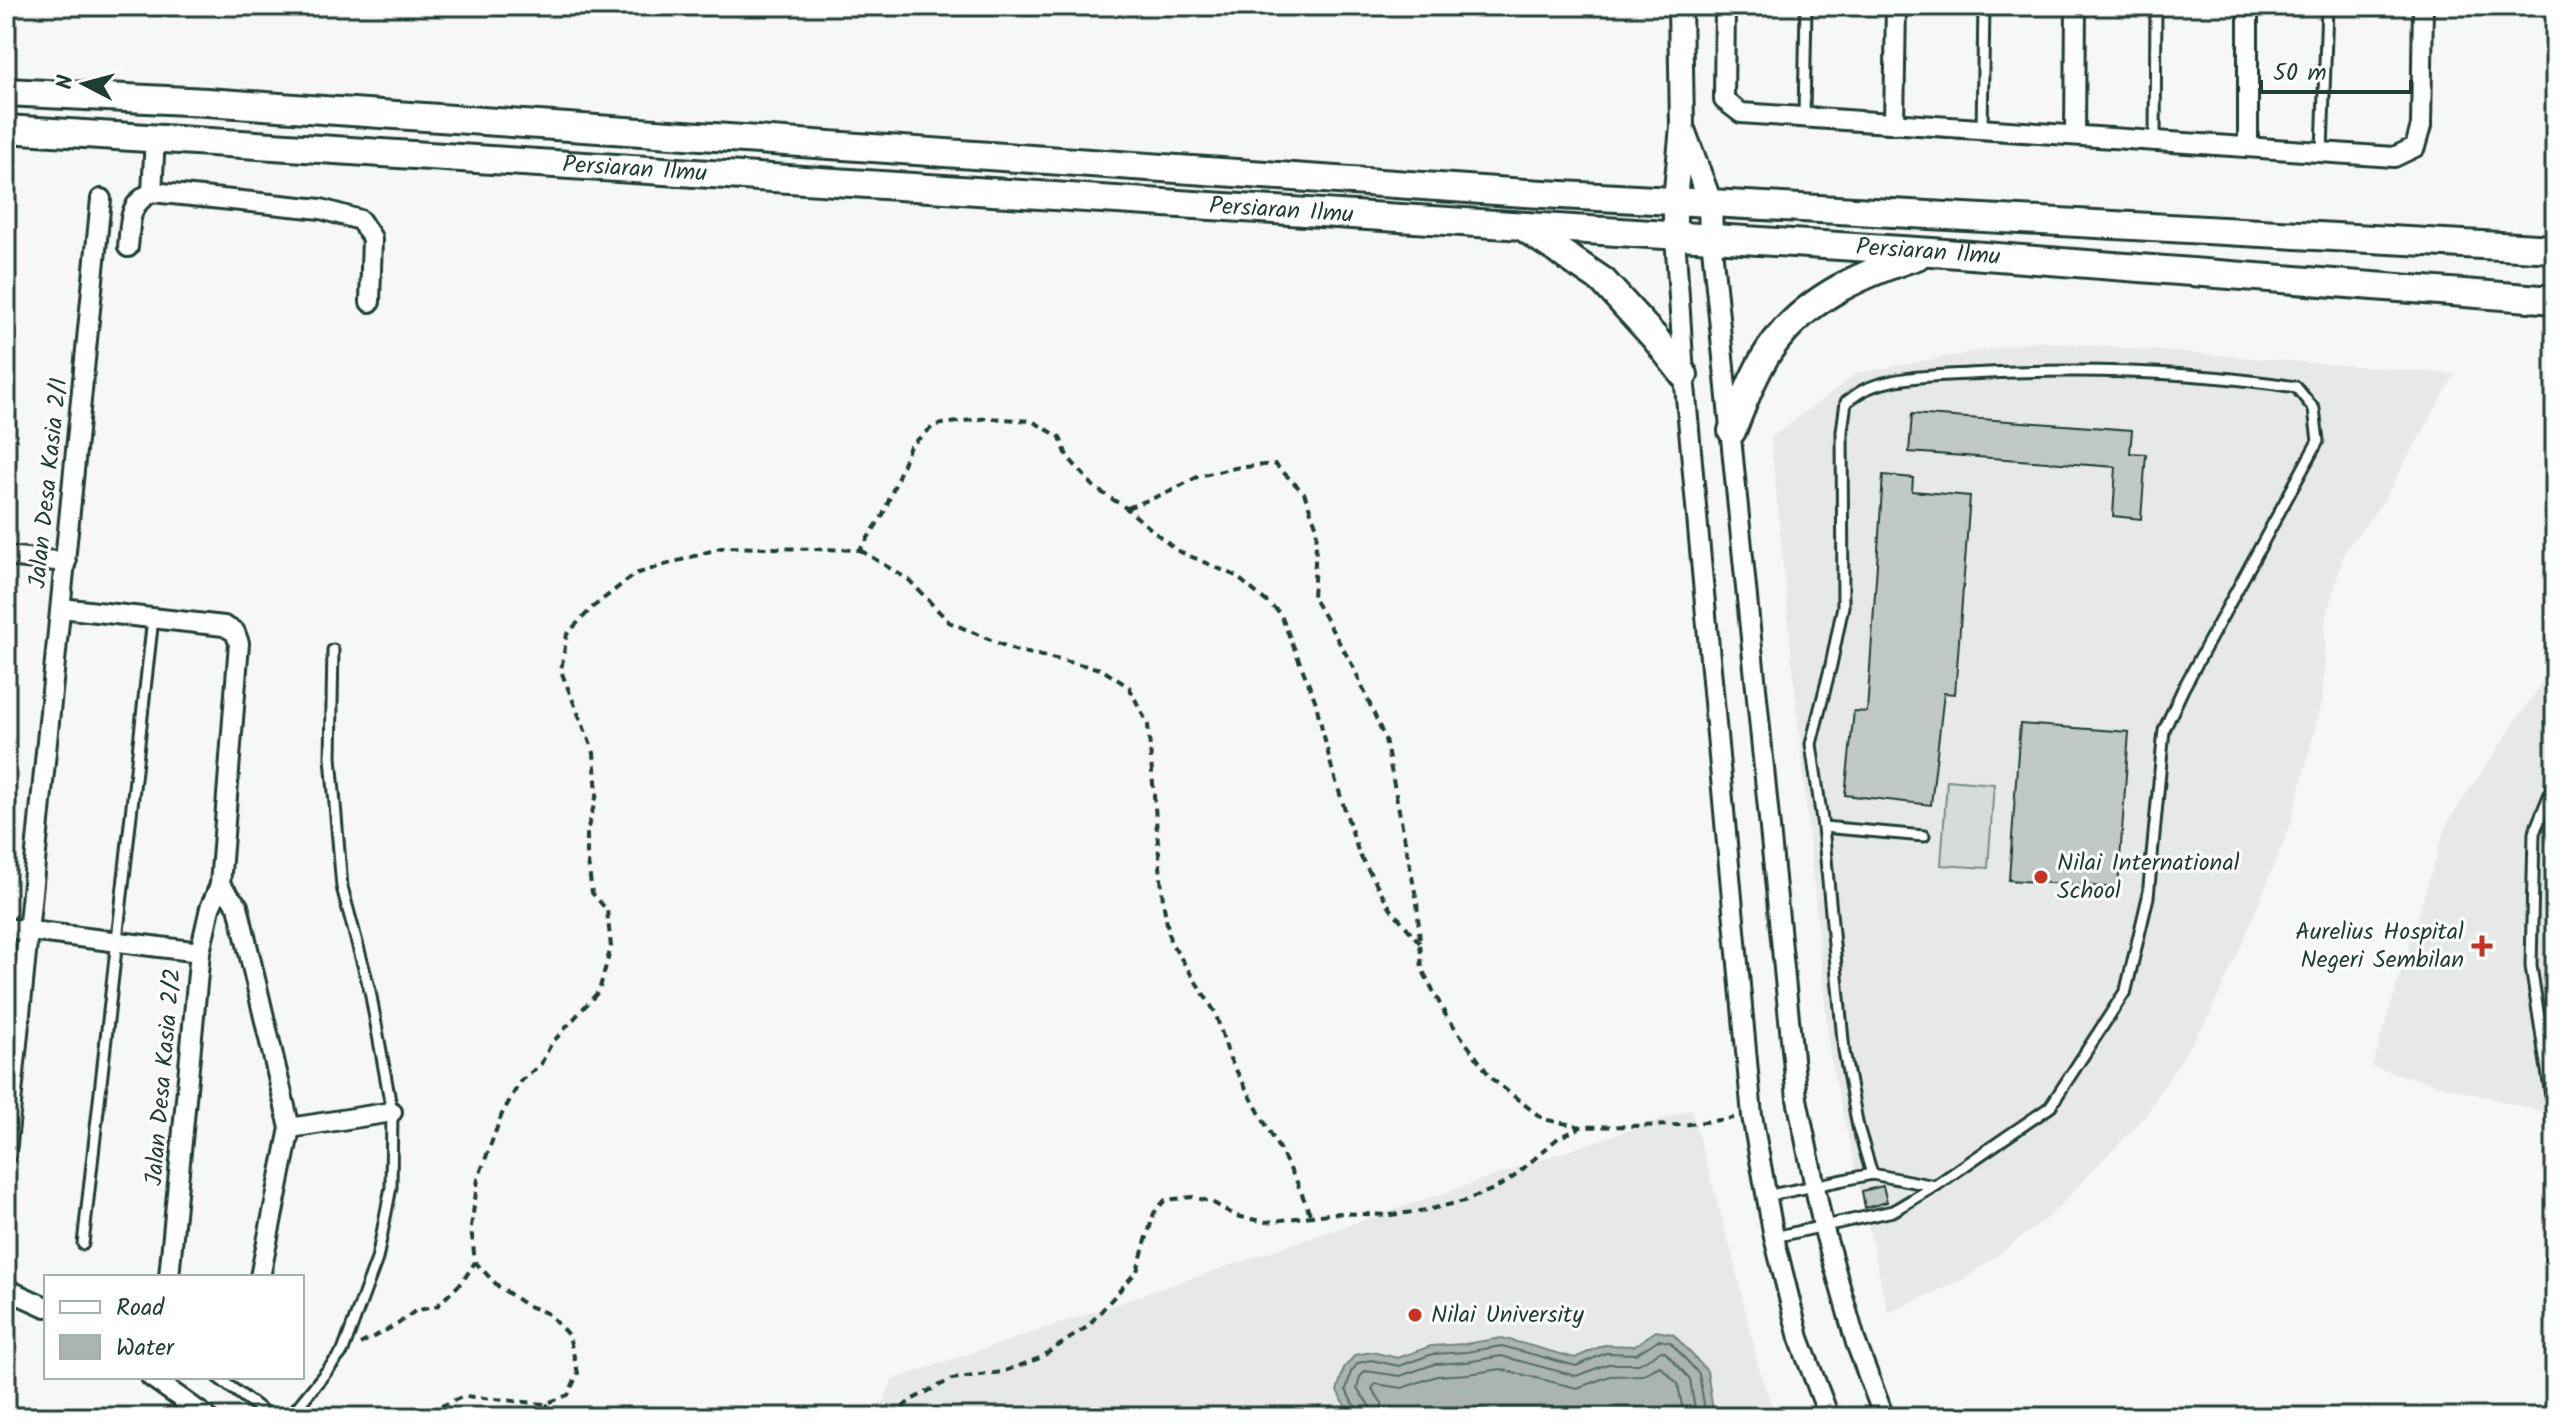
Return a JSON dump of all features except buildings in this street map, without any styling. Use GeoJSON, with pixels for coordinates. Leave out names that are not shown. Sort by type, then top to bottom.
{"type":"FeatureCollection","features":[{"type":"Feature","properties":{"kind":"main road","name":"Persiaran Ilmu"},"geometry":{"type":"LineString","coordinates":[[6,92],[207,102],[1525,193],[2555,249]]}},
{"type":"Feature","properties":{"kind":"main road","name":"Persiaran Ilmu"},"geometry":{"type":"LineString","coordinates":[[6,129],[1711,237],[2555,300]]}},
{"type":"Feature","properties":{"kind":"main road"},"geometry":{"type":"LineString","coordinates":[[1521,226],[1603,281],[1684,375]]}},
{"type":"Feature","properties":{"kind":"main road"},"geometry":{"type":"LineString","coordinates":[[1732,431],[1747,392],[1774,343],[1808,306],[1876,269],[1932,252]]}},
{"type":"Feature","properties":{"kind":"street"},"geometry":{"type":"LineString","coordinates":[[1680,6],[1682,127],[1675,235],[1684,375],[1752,1116],[1774,1237],[1799,1338],[1829,1417]]}},
{"type":"Feature","properties":{"kind":"street"},"geometry":{"type":"LineString","coordinates":[[1725,6],[1724,100],[1741,113],[2394,157],[2415,147],[2421,126],[2423,6]]}},
{"type":"Feature","properties":{"kind":"street"},"geometry":{"type":"LineString","coordinates":[[1894,124],[1896,6]]}},
{"type":"Feature","properties":{"kind":"street"},"geometry":{"type":"LineString","coordinates":[[2075,135],[2076,6]]}},
{"type":"Feature","properties":{"kind":"street"},"geometry":{"type":"LineString","coordinates":[[2248,6],[2248,147]]}},
{"type":"Feature","properties":{"kind":"street"},"geometry":{"type":"LineString","coordinates":[[1682,127],[1710,202],[1797,1099],[1823,1226],[1856,1343],[1884,1417]]}},
{"type":"Feature","properties":{"kind":"street"},"geometry":{"type":"LineString","coordinates":[[152,192],[155,138]]}},
{"type":"Feature","properties":{"kind":"street"},"geometry":{"type":"LineString","coordinates":[[128,247],[137,200],[152,192],[321,209],[360,220],[372,238],[370,302]]}},
{"type":"Feature","properties":{"kind":"street","name":"Jalan Desa Kasia 2/1"},"geometry":{"type":"LineString","coordinates":[[6,1154],[101,199]]}},
{"type":"Feature","properties":{"kind":"street"},"geometry":{"type":"LineString","coordinates":[[6,556],[66,562]]}},
{"type":"Feature","properties":{"kind":"street","name":"Jalan Desa Kasia 2/2"},"geometry":{"type":"LineString","coordinates":[[61,608],[224,626],[235,632],[239,643],[220,885],[210,908],[200,952],[169,1275]]}},
{"type":"Feature","properties":{"kind":"street"},"geometry":{"type":"LineString","coordinates":[[220,885],[238,906],[290,1128],[260,1275]]}},
{"type":"Feature","properties":{"kind":"street"},"geometry":{"type":"LineString","coordinates":[[6,928],[200,952]]}},
{"type":"Feature","properties":{"kind":"street"},"geometry":{"type":"LineString","coordinates":[[290,1128],[392,1112]]}},
{"type":"Feature","properties":{"kind":"street"},"geometry":{"type":"LineString","coordinates":[[6,1289],[44,1306]]}},
{"type":"Feature","properties":{"kind":"street"},"geometry":{"type":"LineString","coordinates":[[154,1379],[207,1417]]}},
{"type":"Feature","properties":{"kind":"lane"},"geometry":{"type":"LineString","coordinates":[[1804,117],[1806,6]]}},
{"type":"Feature","properties":{"kind":"lane"},"geometry":{"type":"LineString","coordinates":[[1982,130],[1984,6]]}},
{"type":"Feature","properties":{"kind":"lane"},"geometry":{"type":"LineString","coordinates":[[2155,140],[2156,6]]}},
{"type":"Feature","properties":{"kind":"lane"},"geometry":{"type":"LineString","coordinates":[[2322,151],[2327,6]]}},
{"type":"Feature","properties":{"kind":"lane"},"geometry":{"type":"LineString","coordinates":[[1774,1237],[1893,1211],[2050,1107],[2126,990],[2148,897],[2164,730],[2183,689],[2318,441],[2314,409],[2296,387],[2258,381],[2097,371],[2014,372],[1916,377],[1866,389],[1846,402],[1842,431],[1843,606],[1811,744],[1823,827],[1844,1051],[1858,1127],[1872,1174]]}},
{"type":"Feature","properties":{"kind":"lane"},"geometry":{"type":"LineString","coordinates":[[83,1244],[153,618]]}},
{"type":"Feature","properties":{"kind":"lane"},"geometry":{"type":"LineString","coordinates":[[284,1417],[291,1415],[343,1351],[377,1259],[391,1187],[392,1112],[370,991],[342,887],[331,757],[333,650]]}},
{"type":"Feature","properties":{"kind":"lane"},"geometry":{"type":"LineString","coordinates":[[2551,1096],[2531,966],[2534,833],[2555,781]]}},
{"type":"Feature","properties":{"kind":"lane"},"geometry":{"type":"LineString","coordinates":[[1823,827],[1924,836]]}},
{"type":"Feature","properties":{"kind":"lane"},"geometry":{"type":"LineString","coordinates":[[1766,1196],[1872,1174],[1935,1186]]}},
{"type":"Feature","properties":{"kind":"lane"},"geometry":{"type":"LineString","coordinates":[[220,1379],[271,1417]]}},
{"type":"Feature","properties":{"kind":"path"},"geometry":{"type":"LineString","coordinates":[[860,550],[883,515],[910,446],[935,425],[988,418],[1032,421],[1060,437],[1067,456],[1095,488],[1126,508],[1176,550],[1236,576],[1280,613],[1315,700],[1332,769],[1359,854],[1391,909],[1420,943]]}},
{"type":"Feature","properties":{"kind":"path"},"geometry":{"type":"LineString","coordinates":[[1126,508],[1169,492],[1199,476],[1275,464],[1304,493],[1317,528],[1313,597],[1354,668],[1385,739],[1417,902],[1422,969],[1445,1014],[1492,1079],[1543,1119],[1582,1127],[1682,1125],[1752,1116]]}},
{"type":"Feature","properties":{"kind":"path"},"geometry":{"type":"LineString","coordinates":[[433,1417],[437,1408],[464,1396],[545,1404],[568,1395],[578,1373],[569,1336],[549,1314],[526,1305],[498,1286],[475,1262],[471,1227],[478,1179],[502,1114],[520,1082],[541,1064],[551,1044],[599,991],[611,947],[607,910],[592,893],[588,867],[587,831],[597,794],[594,753],[561,671],[567,634],[593,607],[635,574],[724,547],[860,550],[909,580],[949,622],[1014,650],[1101,669],[1129,687],[1148,725],[1163,901],[1170,941],[1215,1012],[1230,1059],[1296,1180],[1311,1216]]}},
{"type":"Feature","properties":{"kind":"path"},"geometry":{"type":"LineString","coordinates":[[892,1417],[911,1400],[952,1379],[1002,1372],[1040,1358],[1087,1327],[1137,1271],[1154,1213],[1165,1200],[1193,1197],[1212,1202],[1236,1216],[1266,1222],[1335,1213],[1391,1215],[1427,1210],[1464,1201],[1496,1188],[1515,1176],[1558,1138],[1582,1127]]}},
{"type":"Feature","properties":{"kind":"path"},"geometry":{"type":"LineString","coordinates":[[343,1351],[369,1340],[415,1311],[437,1306],[463,1281],[475,1262]]}},
{"type":"Feature","properties":{"kind":"path"},"geometry":{"type":"LineString","coordinates":[[545,1404],[558,1417]]}},
{"type":"Feature","properties":{"kind":"shaded area","name":"Nilai International School"},"geometry":{"type":"Polygon","coordinates":[[[2034,341],[2455,374],[2383,501],[2345,551],[2326,616],[2323,698],[2291,823],[2209,1016],[2145,1116],[2050,1216],[1966,1278],[1888,1313],[1830,1056],[1771,438],[1857,373],[2034,341]]]}},
{"type":"Feature","properties":{"kind":"shaded area","name":"Aurelius Hospital Negeri Sembilan"},"geometry":{"type":"Polygon","coordinates":[[[2555,663],[2555,1115],[2372,1067],[2446,825],[2555,663]]]}},
{"type":"Feature","properties":{"kind":"shaded area"},"geometry":{"type":"Polygon","coordinates":[[[1947,780],[1994,784],[1988,868],[1941,865],[1947,780]]]}},
{"type":"Feature","properties":{"kind":"shaded area","name":"Nilai University"},"geometry":{"type":"Polygon","coordinates":[[[1691,1109],[1732,1254],[1761,1376],[1777,1417],[878,1417],[892,1380],[1691,1109]]]}},
{"type":"Feature","properties":{"kind":"water"},"geometry":{"type":"Polygon","coordinates":[[[1656,1331],[1673,1334],[1707,1371],[1714,1417],[1363,1417],[1348,1411],[1337,1391],[1344,1368],[1355,1355],[1372,1352],[1398,1358],[1431,1346],[1502,1338],[1575,1358],[1604,1345],[1634,1346],[1656,1331]]]}},
{"type":"Feature","properties":{"kind":"place","name":"Nilai International School"},"geometry":{"type":"Point","coordinates":[2041,877]}},
{"type":"Feature","properties":{"kind":"place","name":"Aurelius Hospital Negeri Sembilan"},"geometry":{"type":"Point","coordinates":[2482,946]}},
{"type":"Feature","properties":{"kind":"place","name":"Nilai University"},"geometry":{"type":"Point","coordinates":[1415,1315]}}]}
